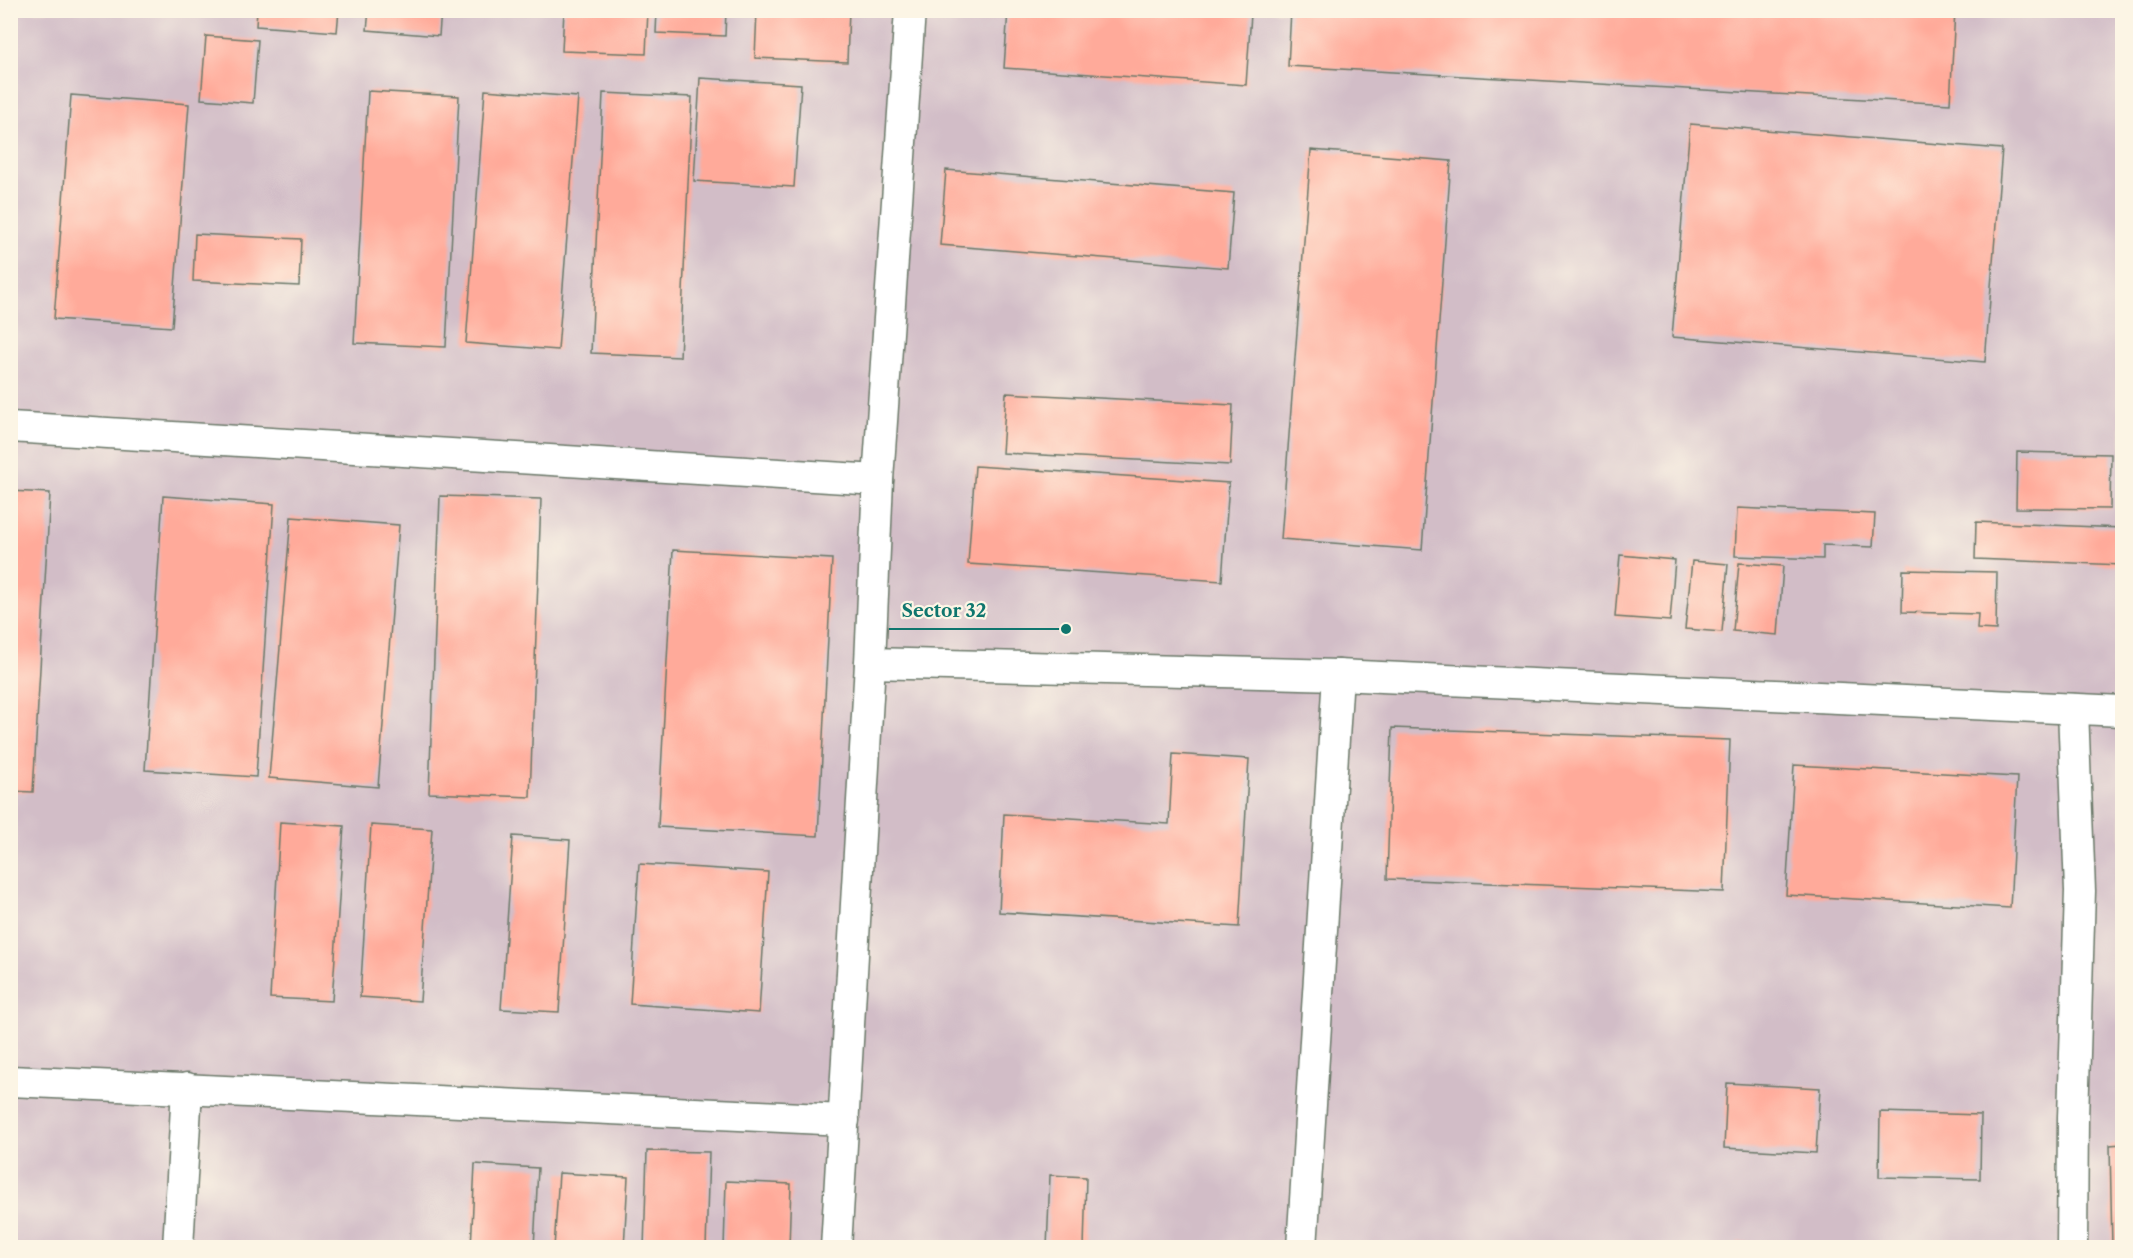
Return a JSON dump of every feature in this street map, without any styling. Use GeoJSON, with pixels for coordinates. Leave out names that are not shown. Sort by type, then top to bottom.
{"type":"FeatureCollection","features":[{"type":"Feature","properties":{"kind":"street"},"geometry":{"type":"LineString","coordinates":[[836,1248],[870,663],[878,480],[910,10]]}},
{"type":"Feature","properties":{"kind":"street"},"geometry":{"type":"LineString","coordinates":[[10,427],[878,480]]}},
{"type":"Feature","properties":{"kind":"street"},"geometry":{"type":"LineString","coordinates":[[870,663],[1338,675],[2122,711]]}},
{"type":"Feature","properties":{"kind":"street"},"geometry":{"type":"LineString","coordinates":[[1302,1248],[1338,675]]}},
{"type":"Feature","properties":{"kind":"street"},"geometry":{"type":"LineString","coordinates":[[2072,1248],[2073,1118],[2080,891],[2073,708]]}},
{"type":"Feature","properties":{"kind":"street"},"geometry":{"type":"LineString","coordinates":[[10,1081],[844,1120]]}},
{"type":"Feature","properties":{"kind":"street"},"geometry":{"type":"LineString","coordinates":[[178,1248],[187,1088]]}},
{"type":"Feature","properties":{"kind":"shaded area"},"geometry":{"type":"Polygon","coordinates":[[[11,11],[2122,11],[2122,1247],[11,1247],[11,11]]]}},
{"type":"Feature","properties":{"kind":"building"},"geometry":{"type":"Polygon","coordinates":[[[257,10],[339,10],[337,32],[256,26],[257,10]]]}},
{"type":"Feature","properties":{"kind":"building"},"geometry":{"type":"Polygon","coordinates":[[[369,10],[441,10],[439,36],[367,30],[369,10]]]}},
{"type":"Feature","properties":{"kind":"building"},"geometry":{"type":"Polygon","coordinates":[[[564,10],[648,10],[646,54],[562,51],[564,10]]]}},
{"type":"Feature","properties":{"kind":"building"},"geometry":{"type":"Polygon","coordinates":[[[657,10],[726,10],[725,36],[656,33],[657,10]]]}},
{"type":"Feature","properties":{"kind":"building"},"geometry":{"type":"Polygon","coordinates":[[[757,10],[849,10],[847,62],[755,58],[757,10]]]}},
{"type":"Feature","properties":{"kind":"building"},"geometry":{"type":"Polygon","coordinates":[[[1008,10],[1198,10],[1251,14],[1246,85],[1004,68],[1008,10]]]}},
{"type":"Feature","properties":{"kind":"building"},"geometry":{"type":"Polygon","coordinates":[[[1291,10],[1955,10],[1950,104],[1288,66],[1291,10]]]}},
{"type":"Feature","properties":{"kind":"building"},"geometry":{"type":"Polygon","coordinates":[[[206,36],[258,40],[253,103],[201,99],[206,36]]]}},
{"type":"Feature","properties":{"kind":"building"},"geometry":{"type":"Polygon","coordinates":[[[700,78],[801,84],[794,187],[694,181],[700,78]]]}},
{"type":"Feature","properties":{"kind":"building"},"geometry":{"type":"Polygon","coordinates":[[[485,90],[578,97],[558,350],[466,343],[485,90]]]}},
{"type":"Feature","properties":{"kind":"building"},"geometry":{"type":"Polygon","coordinates":[[[368,91],[459,96],[446,347],[354,343],[368,91]]]}},
{"type":"Feature","properties":{"kind":"building"},"geometry":{"type":"Polygon","coordinates":[[[603,93],[692,97],[680,357],[591,353],[603,93]]]}},
{"type":"Feature","properties":{"kind":"building"},"geometry":{"type":"Polygon","coordinates":[[[71,95],[189,104],[172,327],[54,319],[71,95]]]}},
{"type":"Feature","properties":{"kind":"building"},"geometry":{"type":"Polygon","coordinates":[[[1690,124],[2002,149],[1985,362],[1672,337],[1690,124]]]}},
{"type":"Feature","properties":{"kind":"building"},"geometry":{"type":"Polygon","coordinates":[[[1311,150],[1451,161],[1422,550],[1281,539],[1311,150]]]}},
{"type":"Feature","properties":{"kind":"building"},"geometry":{"type":"Polygon","coordinates":[[[946,170],[1234,193],[1228,268],[940,245],[946,170]]]}},
{"type":"Feature","properties":{"kind":"building"},"geometry":{"type":"Polygon","coordinates":[[[195,234],[301,239],[299,286],[193,281],[195,234]]]}},
{"type":"Feature","properties":{"kind":"building"},"geometry":{"type":"Polygon","coordinates":[[[1006,393],[1233,405],[1230,465],[1002,453],[1006,393]]]}},
{"type":"Feature","properties":{"kind":"building"},"geometry":{"type":"Polygon","coordinates":[[[2017,452],[2111,454],[2110,509],[2016,508],[2017,452]]]}},
{"type":"Feature","properties":{"kind":"building"},"geometry":{"type":"Polygon","coordinates":[[[975,466],[1229,483],[1222,581],[968,564],[975,466]]]}},
{"type":"Feature","properties":{"kind":"building"},"geometry":{"type":"Polygon","coordinates":[[[10,491],[50,493],[33,792],[10,791],[10,491]]]}},
{"type":"Feature","properties":{"kind":"building"},"geometry":{"type":"Polygon","coordinates":[[[163,496],[274,504],[256,777],[145,770],[163,496]]]}},
{"type":"Feature","properties":{"kind":"building"},"geometry":{"type":"Polygon","coordinates":[[[440,496],[541,499],[530,797],[429,793],[440,496]]]}},
{"type":"Feature","properties":{"kind":"building"},"geometry":{"type":"Polygon","coordinates":[[[1737,508],[1875,514],[1873,547],[1823,545],[1823,559],[1735,556],[1737,508]]]}},
{"type":"Feature","properties":{"kind":"building"},"geometry":{"type":"Polygon","coordinates":[[[291,517],[399,525],[378,787],[269,778],[291,517]]]}},
{"type":"Feature","properties":{"kind":"building"},"geometry":{"type":"Polygon","coordinates":[[[1976,522],[2122,528],[2122,565],[1975,559],[1976,522]]]}},
{"type":"Feature","properties":{"kind":"building"},"geometry":{"type":"Polygon","coordinates":[[[673,550],[832,559],[818,836],[658,827],[673,550]]]}},
{"type":"Feature","properties":{"kind":"building"},"geometry":{"type":"Polygon","coordinates":[[[1620,555],[1675,560],[1670,621],[1615,617],[1620,555]]]}},
{"type":"Feature","properties":{"kind":"building"},"geometry":{"type":"Polygon","coordinates":[[[1692,561],[1728,564],[1722,632],[1685,629],[1692,561]]]}},
{"type":"Feature","properties":{"kind":"building"},"geometry":{"type":"Polygon","coordinates":[[[1739,563],[1783,566],[1778,635],[1733,631],[1739,563]]]}},
{"type":"Feature","properties":{"kind":"building"},"geometry":{"type":"Polygon","coordinates":[[[1903,570],[1997,572],[1996,630],[1977,629],[1978,614],[1902,612],[1903,570]]]}},
{"type":"Feature","properties":{"kind":"building"},"geometry":{"type":"Polygon","coordinates":[[[1392,728],[1730,740],[1724,892],[1387,879],[1392,728]]]}},
{"type":"Feature","properties":{"kind":"building"},"geometry":{"type":"Polygon","coordinates":[[[1173,754],[1249,759],[1239,927],[999,912],[1004,814],[1169,824],[1173,754]]]}},
{"type":"Feature","properties":{"kind":"building"},"geometry":{"type":"Polygon","coordinates":[[[1794,765],[2017,777],[2010,908],[1786,895],[1794,765]]]}},
{"type":"Feature","properties":{"kind":"building"},"geometry":{"type":"Polygon","coordinates":[[[280,822],[344,826],[332,1001],[270,998],[280,822]]]}},
{"type":"Feature","properties":{"kind":"building"},"geometry":{"type":"Polygon","coordinates":[[[371,825],[432,829],[420,1001],[360,997],[371,825]]]}},
{"type":"Feature","properties":{"kind":"building"},"geometry":{"type":"Polygon","coordinates":[[[513,836],[570,840],[559,1012],[501,1009],[513,836]]]}},
{"type":"Feature","properties":{"kind":"building"},"geometry":{"type":"Polygon","coordinates":[[[639,864],[768,872],[759,1013],[630,1004],[639,864]]]}},
{"type":"Feature","properties":{"kind":"building"},"geometry":{"type":"Polygon","coordinates":[[[1727,1083],[1820,1088],[1816,1153],[1724,1148],[1727,1083]]]}},
{"type":"Feature","properties":{"kind":"building"},"geometry":{"type":"Polygon","coordinates":[[[1880,1112],[1981,1115],[1980,1179],[1879,1177],[1880,1112]]]}},
{"type":"Feature","properties":{"kind":"building"},"geometry":{"type":"Polygon","coordinates":[[[2122,1144],[2122,1248],[2112,1248],[2110,1145],[2122,1144]]]}},
{"type":"Feature","properties":{"kind":"building"},"geometry":{"type":"Polygon","coordinates":[[[647,1151],[709,1152],[706,1248],[644,1248],[647,1151]]]}},
{"type":"Feature","properties":{"kind":"building"},"geometry":{"type":"Polygon","coordinates":[[[475,1164],[538,1168],[534,1248],[471,1248],[475,1164]]]}},
{"type":"Feature","properties":{"kind":"building"},"geometry":{"type":"Polygon","coordinates":[[[559,1173],[628,1177],[624,1248],[554,1248],[559,1173]]]}},
{"type":"Feature","properties":{"kind":"building"},"geometry":{"type":"Polygon","coordinates":[[[1050,1175],[1086,1177],[1084,1248],[1047,1248],[1050,1175]]]}},
{"type":"Feature","properties":{"kind":"building"},"geometry":{"type":"Polygon","coordinates":[[[726,1181],[791,1184],[789,1248],[724,1248],[726,1181]]]}},
{"type":"Feature","properties":{"kind":"building"},"geometry":{"type":"Polygon","coordinates":[[[1738,1242],[1808,1246],[1808,1248],[1738,1248],[1738,1242]]]}},
{"type":"Feature","properties":{"kind":"place","name":"Sector 32"},"geometry":{"type":"Point","coordinates":[1066,629]}}]}
